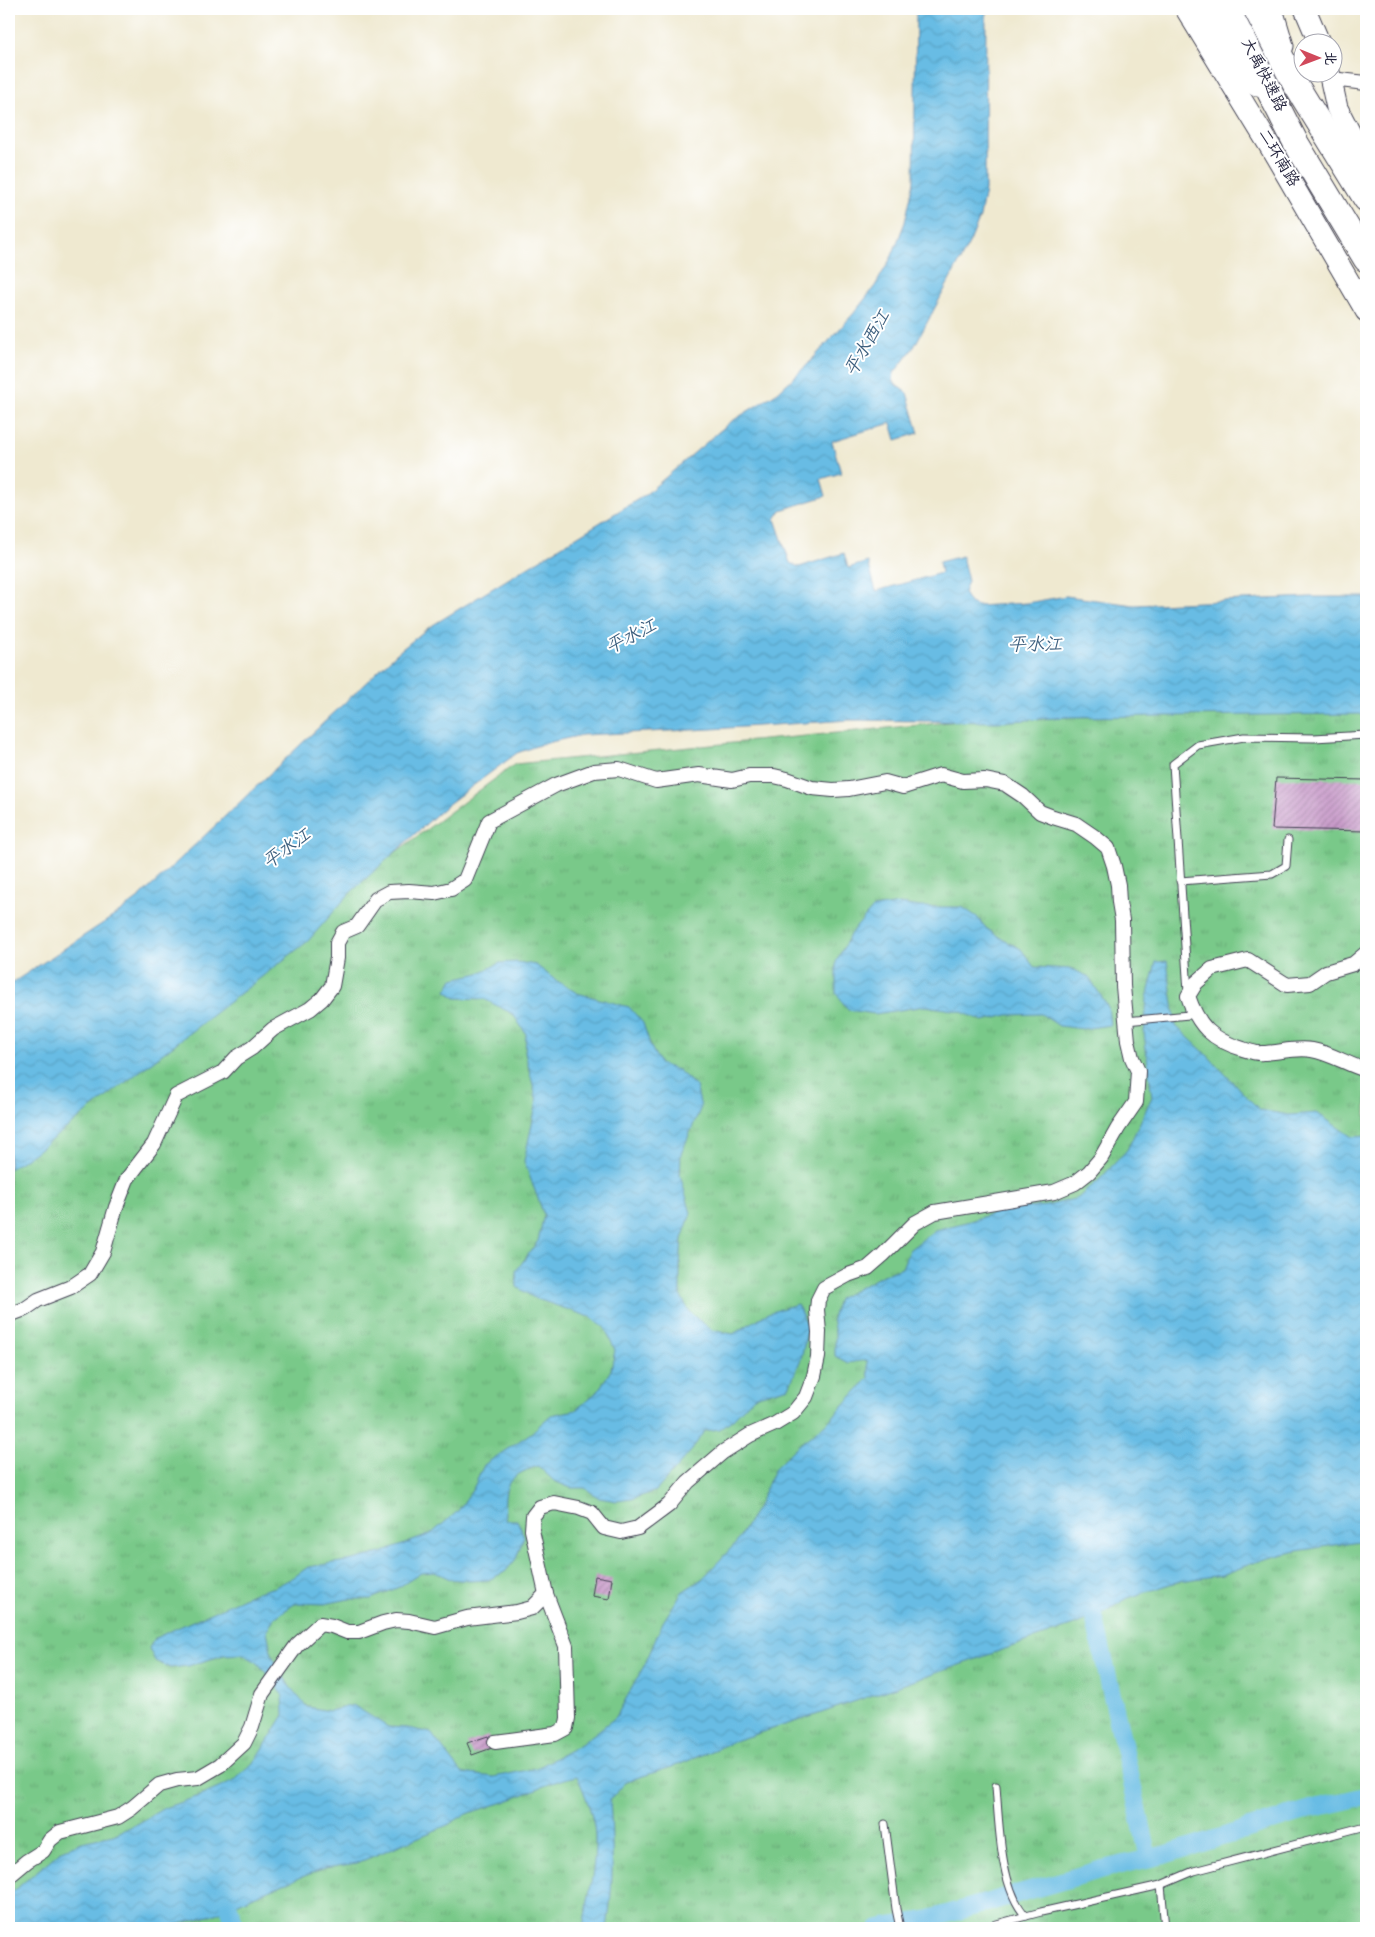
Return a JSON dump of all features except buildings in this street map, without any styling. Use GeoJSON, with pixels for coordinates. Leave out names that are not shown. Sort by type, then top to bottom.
{"type":"FeatureCollection","features":[{"type":"Feature","properties":{"kind":"highway","name":"大禹快速路"},"geometry":{"type":"LineString","coordinates":[[1227,9],[1296,143]]}},
{"type":"Feature","properties":{"kind":"highway","name":"大禹快速路"},"geometry":{"type":"LineString","coordinates":[[1256,9],[1292,78]]}},
{"type":"Feature","properties":{"kind":"highway"},"geometry":{"type":"LineString","coordinates":[[1294,82],[1366,199]]}},
{"type":"Feature","properties":{"kind":"highway","name":"二环南路"},"geometry":{"type":"LineString","coordinates":[[1296,143],[1366,259]]}},
{"type":"Feature","properties":{"kind":"main road","name":"二环南路"},"geometry":{"type":"LineString","coordinates":[[1186,9],[1271,148],[1366,311]]}},
{"type":"Feature","properties":{"kind":"main road","name":"二环南路"},"geometry":{"type":"LineString","coordinates":[[1204,9],[1296,143]]}},
{"type":"Feature","properties":{"kind":"main road"},"geometry":{"type":"LineString","coordinates":[[1272,9],[1292,75]]}},
{"type":"Feature","properties":{"kind":"main road"},"geometry":{"type":"LineString","coordinates":[[1305,9],[1315,32]]}},
{"type":"Feature","properties":{"kind":"main road"},"geometry":{"type":"LineString","coordinates":[[1331,82],[1337,108],[1366,164]]}},
{"type":"Feature","properties":{"kind":"street"},"geometry":{"type":"LineString","coordinates":[[1342,78],[1366,82]]}},
{"type":"Feature","properties":{"kind":"street"},"geometry":{"type":"LineString","coordinates":[[9,1315],[25,1309],[38,1300],[71,1287],[90,1274],[102,1252],[127,1179],[154,1144],[176,1096],[223,1072],[236,1058],[252,1048],[273,1029],[310,1009],[322,999],[332,986],[337,958],[337,942],[343,932],[357,926],[376,899],[389,892],[434,893],[452,889],[465,880],[489,821],[556,785],[594,771],[619,769],[656,781],[699,775],[732,780],[749,776],[774,776],[812,788],[833,790],[885,782],[903,786],[941,775],[963,780],[985,780],[1005,784],[1023,796],[1040,812],[1053,818],[1076,824],[1108,848],[1118,885],[1118,902],[1122,920],[1123,986],[1126,1021],[1130,1050],[1138,1071],[1136,1102],[1118,1128],[1102,1158],[1075,1183],[1054,1192],[936,1212],[915,1223],[868,1268],[848,1275],[824,1288],[818,1300],[817,1310],[820,1332],[818,1357],[814,1376],[806,1397],[793,1413],[723,1452],[688,1482],[669,1505],[638,1528],[621,1532],[604,1528],[592,1512],[554,1503],[540,1507],[533,1516],[532,1530],[546,1594],[566,1646],[568,1718],[566,1728],[555,1734],[495,1742]]}},
{"type":"Feature","properties":{"kind":"street"},"geometry":{"type":"LineString","coordinates":[[1366,953],[1353,964],[1326,972],[1310,983],[1288,985],[1248,960],[1212,969],[1196,983],[1188,996],[1194,1014],[1205,1029],[1230,1045],[1259,1054],[1287,1050],[1312,1050],[1366,1070]]}},
{"type":"Feature","properties":{"kind":"street"},"geometry":{"type":"LineString","coordinates":[[9,1876],[43,1851],[50,1840],[60,1832],[118,1817],[132,1808],[159,1785],[177,1780],[198,1778],[220,1766],[244,1742],[252,1728],[262,1694],[297,1645],[320,1624],[347,1632],[359,1632],[396,1620],[409,1621],[435,1628],[467,1618],[516,1612],[532,1608],[546,1594]]}},
{"type":"Feature","properties":{"kind":"lane"},"geometry":{"type":"LineString","coordinates":[[1126,1021],[1189,1014],[1172,764],[1198,745],[1244,738],[1314,738],[1366,734]]}},
{"type":"Feature","properties":{"kind":"lane"},"geometry":{"type":"LineString","coordinates":[[1180,881],[1272,874],[1286,866],[1288,840]]}},
{"type":"Feature","properties":{"kind":"lane"},"geometry":{"type":"LineString","coordinates":[[996,1786],[1002,1845],[1009,1884],[1017,1906],[1026,1916]]}},
{"type":"Feature","properties":{"kind":"lane"},"geometry":{"type":"LineString","coordinates":[[885,1824],[900,1928]]}},
{"type":"Feature","properties":{"kind":"lane"},"geometry":{"type":"LineString","coordinates":[[982,1928],[1161,1885],[1194,1871],[1366,1826]]}},
{"type":"Feature","properties":{"kind":"lane"},"geometry":{"type":"LineString","coordinates":[[1161,1885],[1166,1928]]}},
{"type":"Feature","properties":{"kind":"green space"},"geometry":{"type":"Polygon","coordinates":[[[1366,701],[1366,1928],[9,1928],[9,1138],[515,764],[1157,702],[1366,701]]]}},
{"type":"Feature","properties":{"kind":"water"},"geometry":{"type":"Polygon","coordinates":[[[916,9],[986,9],[985,190],[980,217],[970,242],[914,347],[894,373],[893,380],[896,385],[907,393],[919,433],[896,440],[891,423],[832,441],[841,473],[821,479],[826,496],[781,510],[775,519],[790,563],[799,567],[844,553],[848,568],[868,562],[876,591],[941,573],[939,562],[962,556],[968,581],[964,593],[970,603],[977,606],[1027,603],[1066,596],[1134,605],[1310,597],[1366,597],[1366,714],[1070,717],[998,722],[850,720],[582,735],[542,744],[517,753],[447,805],[350,893],[308,941],[33,1154],[9,1169],[9,985],[140,897],[396,654],[428,628],[645,495],[729,423],[778,392],[808,364],[854,313],[875,286],[892,256],[905,222],[914,181],[916,9]]]}},
{"type":"Feature","properties":{"kind":"water"},"geometry":{"type":"Polygon","coordinates":[[[900,904],[921,907],[962,907],[977,917],[986,928],[1021,949],[1034,967],[1072,969],[1089,977],[1108,1007],[1110,1025],[1083,1029],[1059,1026],[1041,1014],[1008,1015],[983,1021],[959,1011],[925,1006],[875,1014],[848,1010],[836,993],[836,962],[851,933],[873,908],[900,904]]]}},
{"type":"Feature","properties":{"kind":"water"},"geometry":{"type":"Polygon","coordinates":[[[1167,961],[1176,1026],[1260,1110],[1289,1115],[1317,1113],[1352,1137],[1366,1136],[1366,1540],[1297,1551],[1261,1560],[1222,1575],[1180,1581],[1128,1598],[1104,1612],[1074,1625],[807,1718],[737,1740],[678,1765],[627,1781],[610,1800],[612,1864],[607,1928],[583,1928],[593,1871],[595,1836],[591,1813],[577,1776],[470,1813],[450,1824],[357,1863],[325,1868],[251,1897],[216,1914],[165,1928],[9,1928],[9,1895],[62,1850],[82,1842],[113,1835],[139,1823],[164,1808],[205,1794],[234,1781],[256,1760],[284,1715],[283,1696],[276,1685],[258,1663],[243,1654],[224,1655],[188,1666],[170,1668],[155,1661],[149,1648],[155,1638],[257,1592],[275,1587],[308,1567],[353,1560],[381,1553],[431,1534],[458,1511],[473,1489],[484,1465],[531,1433],[551,1415],[576,1410],[598,1391],[611,1370],[615,1350],[605,1328],[590,1317],[534,1298],[517,1287],[516,1271],[538,1241],[544,1215],[524,1161],[537,1101],[525,1053],[526,1034],[513,1014],[484,999],[456,998],[446,991],[453,979],[479,973],[500,963],[517,962],[536,965],[577,993],[629,1007],[643,1023],[651,1047],[660,1064],[678,1070],[696,1086],[701,1107],[681,1154],[680,1175],[691,1213],[682,1239],[680,1295],[691,1314],[712,1330],[733,1334],[768,1313],[797,1304],[808,1327],[801,1359],[789,1387],[754,1397],[733,1419],[720,1429],[704,1431],[692,1450],[656,1491],[632,1499],[617,1501],[599,1498],[585,1488],[571,1488],[554,1481],[538,1466],[518,1474],[508,1484],[505,1499],[505,1520],[517,1520],[524,1536],[516,1559],[505,1572],[488,1580],[469,1581],[450,1579],[435,1572],[421,1573],[399,1587],[371,1599],[349,1599],[325,1604],[296,1603],[274,1618],[267,1631],[272,1656],[290,1687],[307,1707],[330,1711],[353,1705],[388,1727],[408,1728],[431,1733],[462,1773],[494,1777],[537,1768],[581,1744],[616,1717],[645,1664],[663,1622],[682,1592],[703,1578],[736,1543],[758,1506],[775,1468],[794,1449],[828,1422],[869,1378],[867,1360],[848,1363],[835,1356],[835,1333],[832,1319],[838,1299],[885,1274],[902,1268],[909,1250],[935,1230],[1002,1210],[1046,1206],[1078,1198],[1101,1178],[1127,1150],[1152,1097],[1144,1033],[1147,998],[1156,962],[1167,961]]]}},
{"type":"Feature","properties":{"kind":"waterway"},"geometry":{"type":"LineString","coordinates":[[1094,1616],[1149,1858]]}},
{"type":"Feature","properties":{"kind":"waterway"},"geometry":{"type":"LineString","coordinates":[[879,1928],[930,1919],[1103,1869],[1164,1855],[1314,1808],[1366,1796]]}},
{"type":"Feature","properties":{"kind":"waterway"},"geometry":{"type":"LineString","coordinates":[[229,1907],[236,1928]]}},
{"type":"Feature","properties":{"kind":"water label","name":"平水西江"},"geometry":{"type":"Point","coordinates":[869,344]}},
{"type":"Feature","properties":{"kind":"water label","name":"平水江"},"geometry":{"type":"Point","coordinates":[632,638]}},
{"type":"Feature","properties":{"kind":"water label","name":"平水江"},"geometry":{"type":"Point","coordinates":[1035,646]}},
{"type":"Feature","properties":{"kind":"water label","name":"平水江"},"geometry":{"type":"Point","coordinates":[288,850]}}]}
